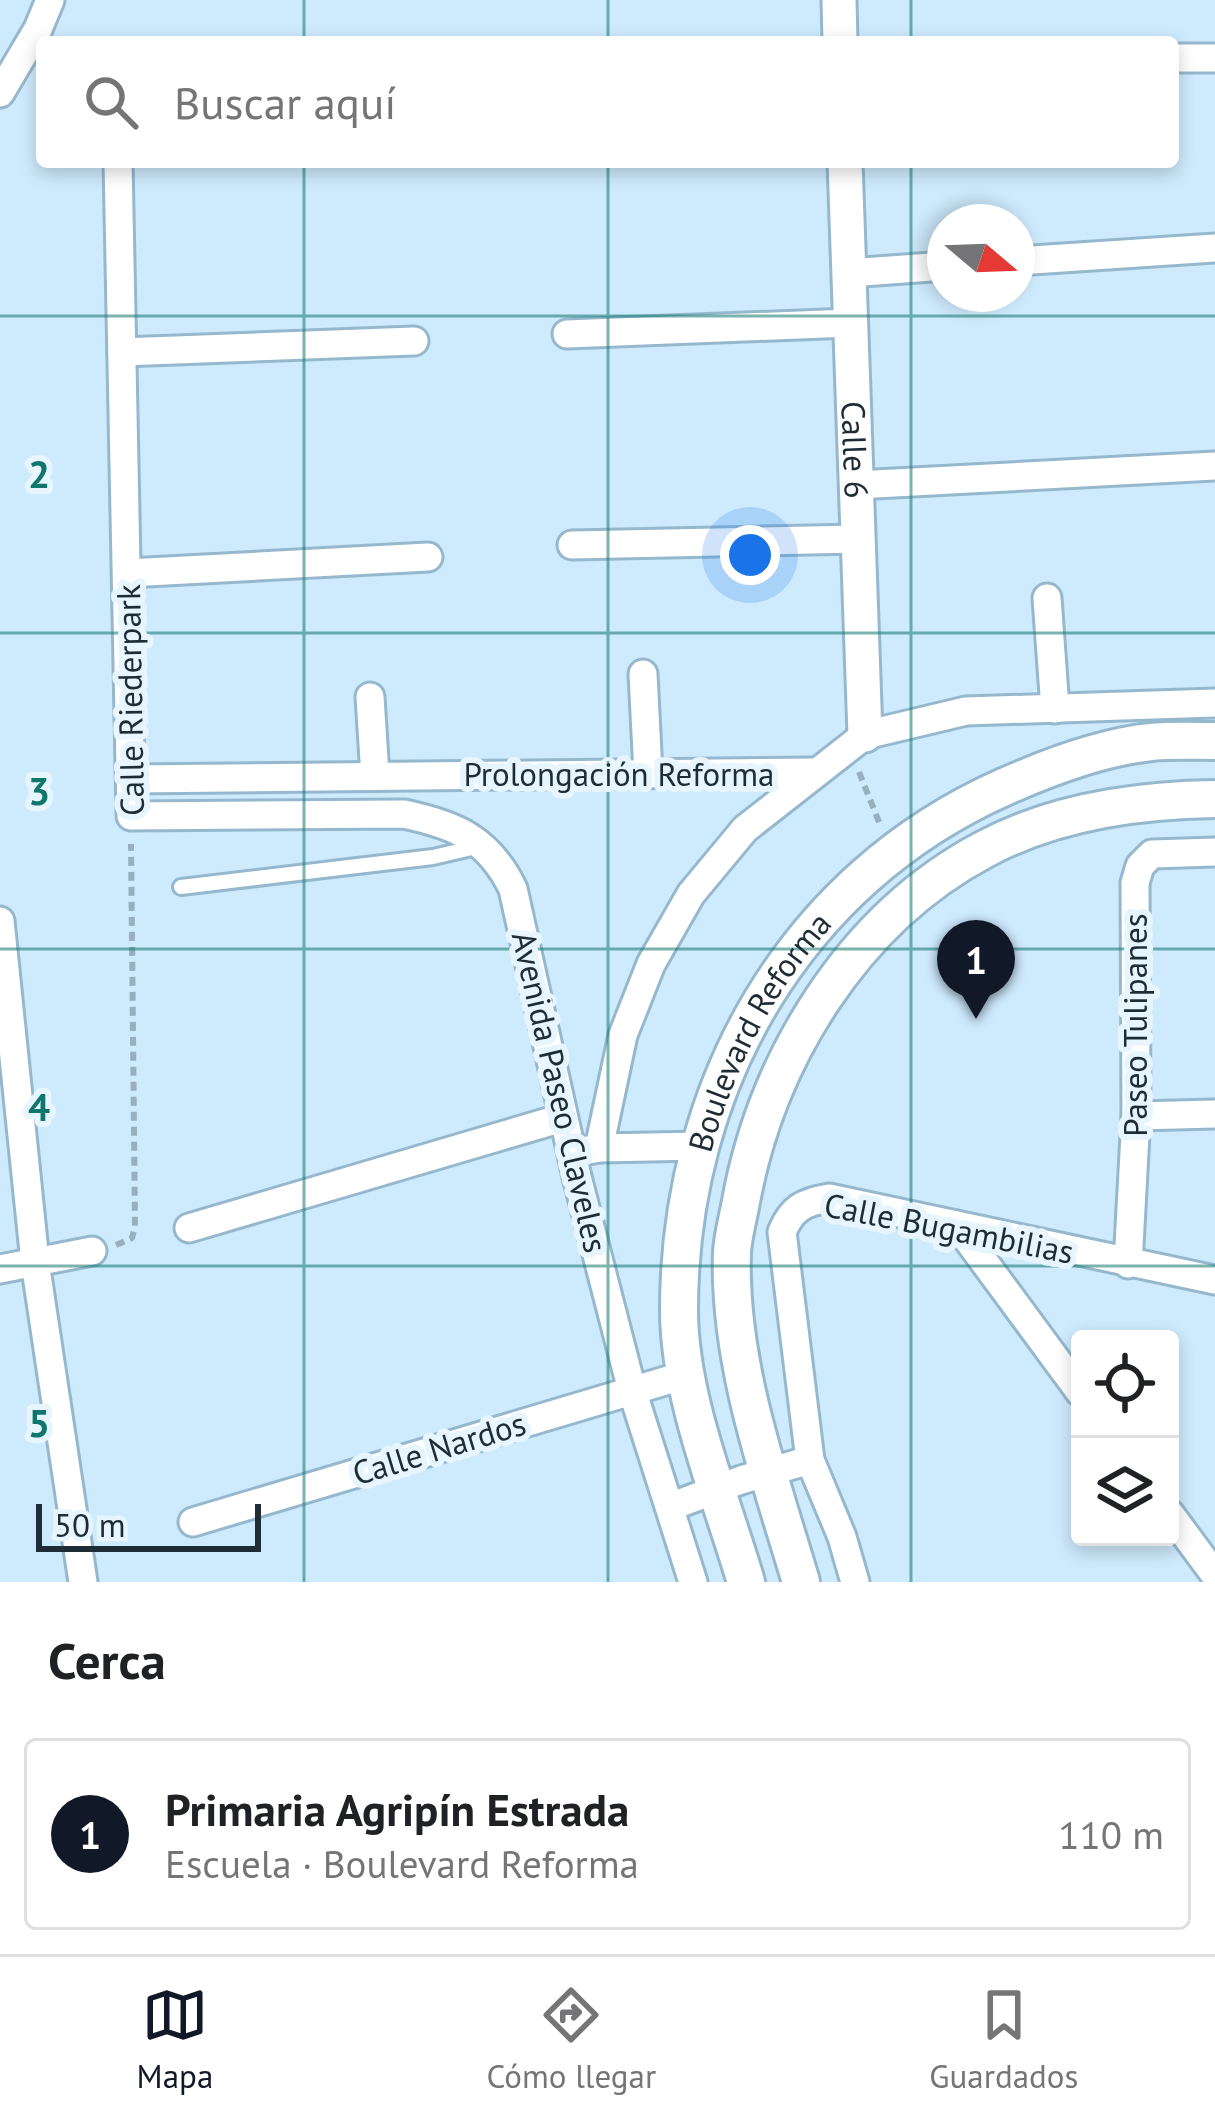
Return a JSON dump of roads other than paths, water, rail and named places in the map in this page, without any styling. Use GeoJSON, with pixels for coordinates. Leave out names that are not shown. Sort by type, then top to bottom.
{"type":"FeatureCollection","features":[{"type":"Feature","properties":{"kind":"main road","name":"Boulevard Reforma"},"geometry":{"type":"LineString","coordinates":[[746,1582],[685,1375],[679,1311],[686,1209],[729,1056],[782,964],[891,853],[956,808],[1044,770],[1149,742],[1215,741]]}},
{"type":"Feature","properties":{"kind":"main road","name":"Boulevard Reforma"},"geometry":{"type":"LineString","coordinates":[[801,1582],[740,1351],[732,1251],[748,1160],[784,1061],[839,975],[902,906],[985,849],[1064,819],[1155,800],[1215,799]]}},
{"type":"Feature","properties":{"kind":"street"},"geometry":{"type":"LineString","coordinates":[[0,93],[50,0]]}},
{"type":"Feature","properties":{"kind":"street"},"geometry":{"type":"LineString","coordinates":[[839,0],[840,36]]}},
{"type":"Feature","properties":{"kind":"street"},"geometry":{"type":"LineString","coordinates":[[1179,58],[1215,58]]}},
{"type":"Feature","properties":{"kind":"street","name":"Calle Riederpark"},"geometry":{"type":"LineString","coordinates":[[118,168],[131,816],[404,814],[443,822]]}},
{"type":"Feature","properties":{"kind":"street","name":"Calle 6"},"geometry":{"type":"LineString","coordinates":[[845,168],[858,539],[857,741]]}},
{"type":"Feature","properties":{"kind":"street"},"geometry":{"type":"LineString","coordinates":[[1035,261],[1215,248]]}},
{"type":"Feature","properties":{"kind":"street"},"geometry":{"type":"LineString","coordinates":[[849,273],[927,267]]}},
{"type":"Feature","properties":{"kind":"street"},"geometry":{"type":"LineString","coordinates":[[567,334],[850,323]]}},
{"type":"Feature","properties":{"kind":"street"},"geometry":{"type":"LineString","coordinates":[[122,352],[414,341]]}},
{"type":"Feature","properties":{"kind":"street"},"geometry":{"type":"LineString","coordinates":[[856,484],[1215,466]]}},
{"type":"Feature","properties":{"kind":"street"},"geometry":{"type":"LineString","coordinates":[[572,545],[858,539]]}},
{"type":"Feature","properties":{"kind":"street"},"geometry":{"type":"LineString","coordinates":[[128,573],[428,557]]}},
{"type":"Feature","properties":{"kind":"street"},"geometry":{"type":"LineString","coordinates":[[1047,598],[1055,709]]}},
{"type":"Feature","properties":{"kind":"street"},"geometry":{"type":"LineString","coordinates":[[643,674],[648,773]]}},
{"type":"Feature","properties":{"kind":"street"},"geometry":{"type":"LineString","coordinates":[[370,697],[375,776]]}},
{"type":"Feature","properties":{"kind":"street"},"geometry":{"type":"LineString","coordinates":[[701,1147],[585,1150],[651,964],[691,894],[745,829],[857,741],[966,711],[1215,703]]}},
{"type":"Feature","properties":{"kind":"street","name":"Prolongación Reforma"},"geometry":{"type":"LineString","coordinates":[[131,779],[815,772]]}},
{"type":"Feature","properties":{"kind":"street","name":"Avenida Paseo Claveles"},"geometry":{"type":"LineString","coordinates":[[443,822],[481,845],[502,865],[513,889],[562,1118],[585,1150],[632,1390],[693,1582]]}},
{"type":"Feature","properties":{"kind":"street","name":"Paseo Tulipanes"},"geometry":{"type":"LineString","coordinates":[[1128,1264],[1136,1116],[1135,883],[1140,866],[1152,854],[1215,852]]}},
{"type":"Feature","properties":{"kind":"street"},"geometry":{"type":"LineString","coordinates":[[0,921],[35,1262],[82,1582]]}},
{"type":"Feature","properties":{"kind":"street"},"geometry":{"type":"LineString","coordinates":[[1136,1116],[1215,1114]]}},
{"type":"Feature","properties":{"kind":"street"},"geometry":{"type":"LineString","coordinates":[[190,1228],[562,1118]]}},
{"type":"Feature","properties":{"kind":"street","name":"Calle Bugambilias"},"geometry":{"type":"LineString","coordinates":[[810,1460],[782,1232],[789,1215],[806,1202],[829,1198],[1215,1280]]}},
{"type":"Feature","properties":{"kind":"street"},"geometry":{"type":"LineString","coordinates":[[957,1225],[1071,1380]]}},
{"type":"Feature","properties":{"kind":"street"},"geometry":{"type":"LineString","coordinates":[[0,1269],[92,1251]]}},
{"type":"Feature","properties":{"kind":"street","name":"Calle Nardos"},"geometry":{"type":"LineString","coordinates":[[194,1522],[685,1375]]}},
{"type":"Feature","properties":{"kind":"street"},"geometry":{"type":"LineString","coordinates":[[670,1507],[810,1460],[855,1582]]}},
{"type":"Feature","properties":{"kind":"street"},"geometry":{"type":"LineString","coordinates":[[1179,1526],[1215,1575]]}},
{"type":"Feature","properties":{"kind":"street"},"geometry":{"type":"LineString","coordinates":[[842,1537],[876,1582]]}},
{"type":"Feature","properties":{"kind":"lane"},"geometry":{"type":"LineString","coordinates":[[181,886],[433,857],[481,845]]}},
{"type":"Feature","properties":{"kind":"place","name":"Primaria Agripín Estrada"},"geometry":{"type":"Point","coordinates":[976,1019]}}]}
